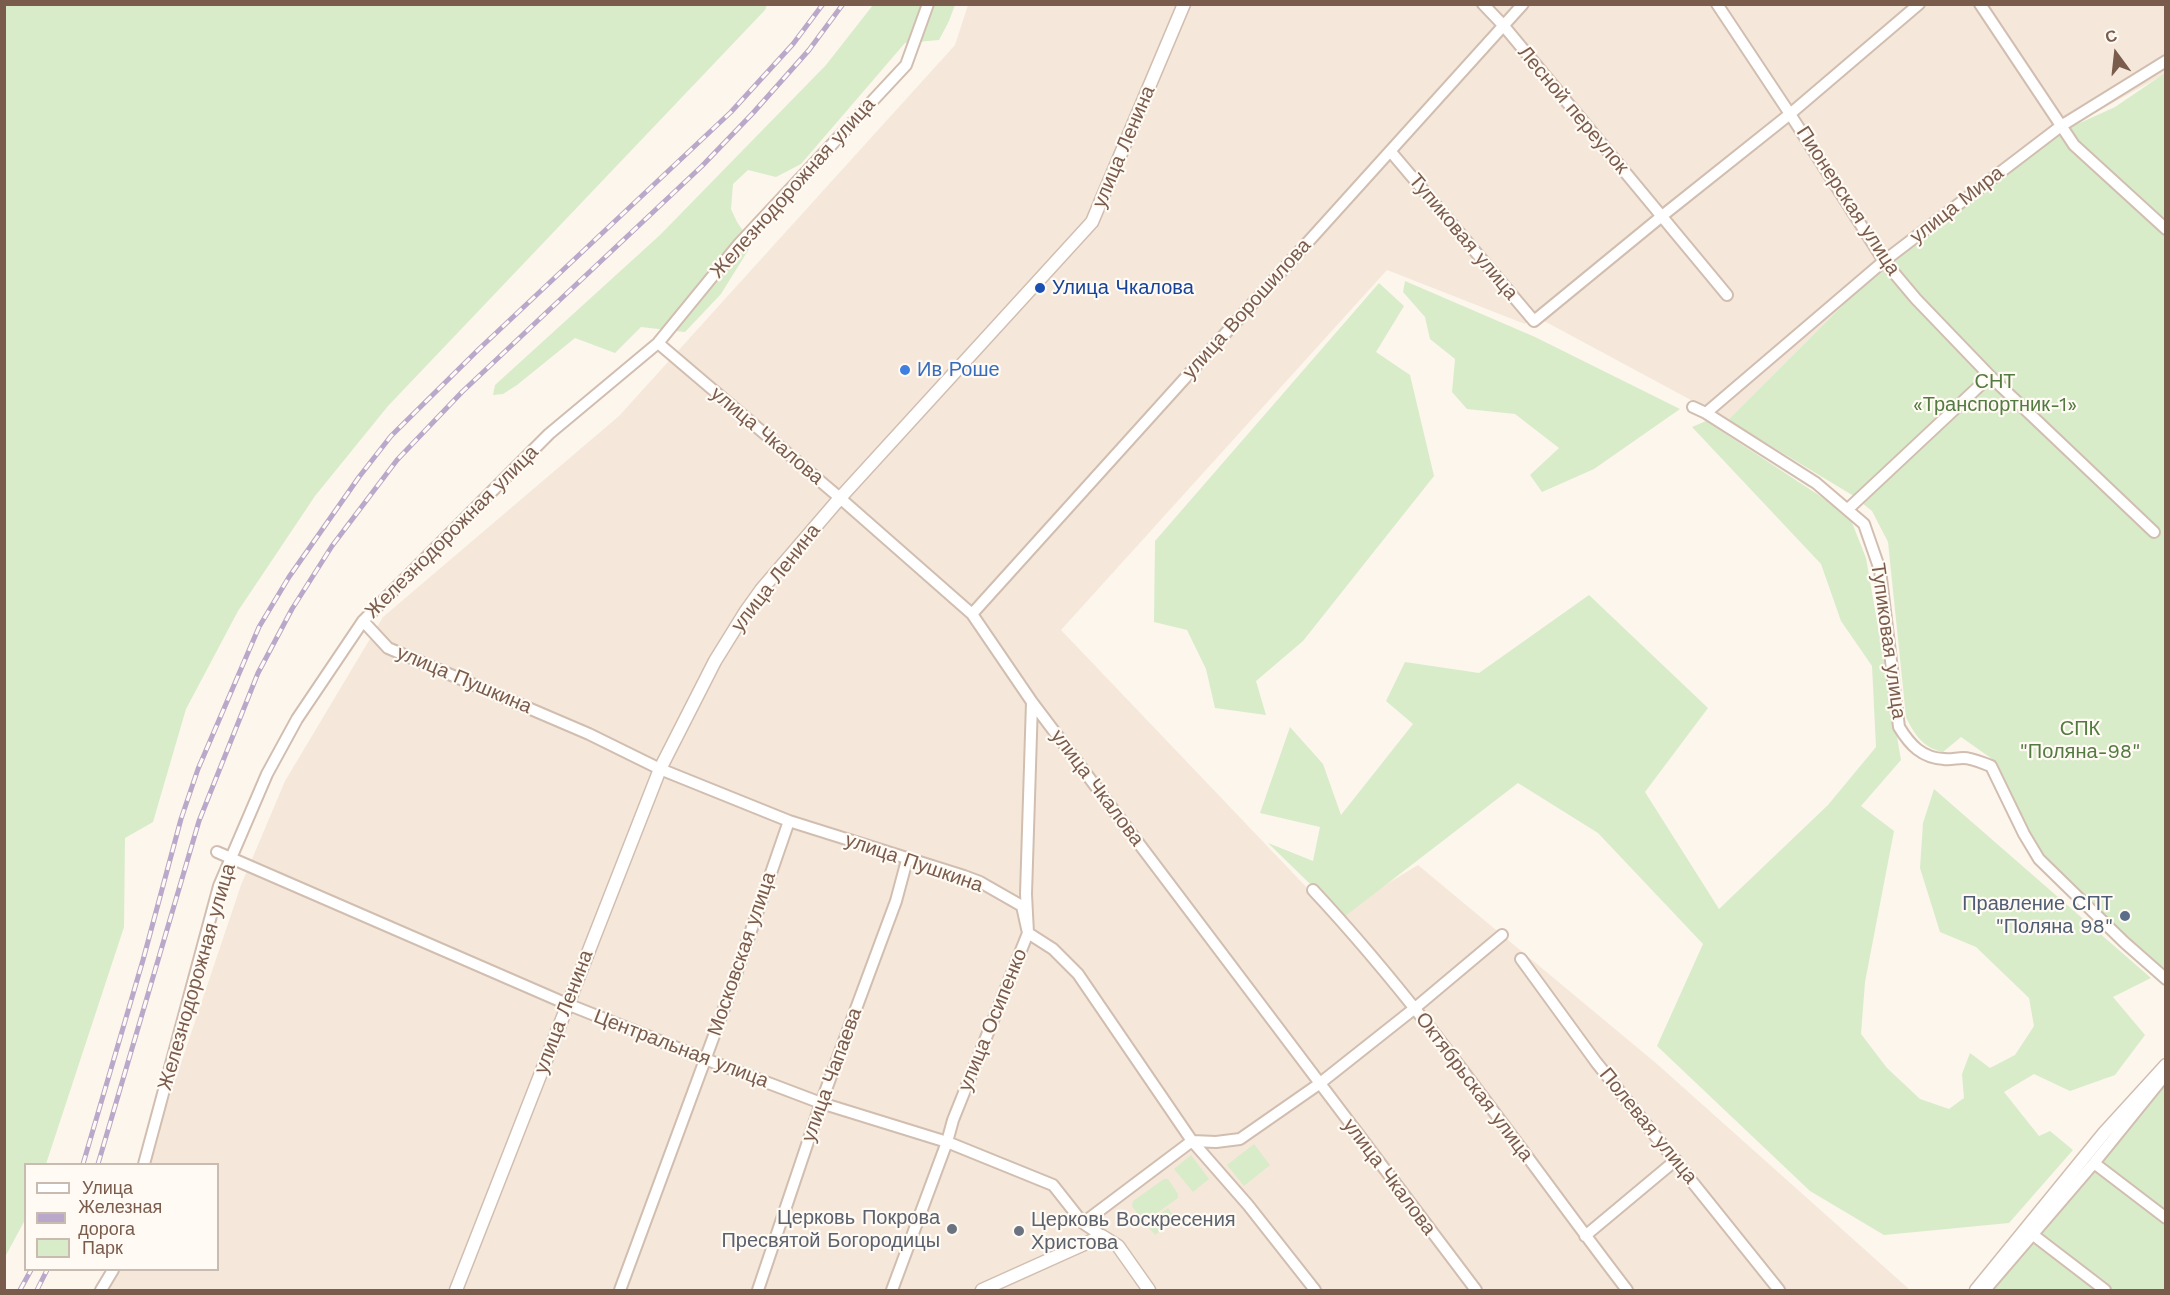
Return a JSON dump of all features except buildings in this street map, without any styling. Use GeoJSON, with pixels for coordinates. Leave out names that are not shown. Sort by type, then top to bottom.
{"type":"FeatureCollection","features":[{"type":"Feature","properties":{"kind":"street","name":"Железнодорожная улица"},"geometry":{"type":"LineString","coordinates":[[144,1163],[219,886],[267,774],[297,719],[363,621],[549,434],[658,344],[739,244],[906,65],[928,4]]}},
{"type":"Feature","properties":{"kind":"street","name":"улица Ленина"},"geometry":{"type":"LineString","coordinates":[[456,1290],[660,769],[715,661],[746,611],[840,498],[1092,222],[1184,4]]}},
{"type":"Feature","properties":{"kind":"street","name":"Лесной переулок"},"geometry":{"type":"LineString","coordinates":[[1483,4],[1727,295]]}},
{"type":"Feature","properties":{"kind":"street","name":"улица Ворошилова"},"geometry":{"type":"LineString","coordinates":[[972,614],[1524,4]]}},
{"type":"Feature","properties":{"kind":"street","name":"Пионерская улица"},"geometry":{"type":"LineString","coordinates":[[1717,4],[1884,261],[1916,299],[1990,376],[2154,532]]}},
{"type":"Feature","properties":{"kind":"street"},"geometry":{"type":"LineString","coordinates":[[1662,216],[1790,114],[1919,4]]}},
{"type":"Feature","properties":{"kind":"street"},"geometry":{"type":"LineString","coordinates":[[1980,4],[2074,145],[2166,229]]}},
{"type":"Feature","properties":{"kind":"street","name":"улица Мира"},"geometry":{"type":"LineString","coordinates":[[1706,413],[1884,261],[2061,126],[2166,61]]}},
{"type":"Feature","properties":{"kind":"street","name":"Тупиковая улица"},"geometry":{"type":"LineString","coordinates":[[1391,152],[1534,321],[1662,216]]}},
{"type":"Feature","properties":{"kind":"street","name":"улица Чкалова"},"geometry":{"type":"LineString","coordinates":[[658,344],[840,498],[972,614],[1032,702],[1476,1290]]}},
{"type":"Feature","properties":{"kind":"street"},"geometry":{"type":"LineString","coordinates":[[1848,509],[1990,376]]}},
{"type":"Feature","properties":{"kind":"street","name":"Тупиковая улица"},"geometry":{"type":"LineString","coordinates":[[1693,407],[1816,483],[1864,524],[1880,570],[1899,727],[1909,743],[1917,750],[1931,756],[1944,759],[1965,758],[1991,766],[2024,834],[2039,859],[2124,942],[2166,979]]}},
{"type":"Feature","properties":{"kind":"street","name":"улица Пушкина"},"geometry":{"type":"LineString","coordinates":[[363,621],[388,648],[589,734],[660,769],[789,820],[907,860],[964,876],[1022,906],[1028,933]]}},
{"type":"Feature","properties":{"kind":"street","name":"улица Осипенко"},"geometry":{"type":"LineString","coordinates":[[892,1290],[953,1120],[1028,933],[1026,894],[1032,702]]}},
{"type":"Feature","properties":{"kind":"street","name":"Московская улица"},"geometry":{"type":"LineString","coordinates":[[620,1290],[726,1003],[789,820]]}},
{"type":"Feature","properties":{"kind":"street","name":"Центральная улица"},"geometry":{"type":"LineString","coordinates":[[218,852],[567,1004],[821,1103],[947,1142],[1053,1185],[1083,1223],[1118,1246],[1149,1290]]}},
{"type":"Feature","properties":{"kind":"street","name":"улица Чапаева"},"geometry":{"type":"LineString","coordinates":[[758,1290],[821,1103],[896,902],[907,860]]}},
{"type":"Feature","properties":{"kind":"street","name":"Октябрьская улица"},"geometry":{"type":"LineString","coordinates":[[1313,890],[1345,924],[1415,1008],[1627,1290]]}},
{"type":"Feature","properties":{"kind":"street"},"geometry":{"type":"LineString","coordinates":[[1028,933],[1053,949],[1078,974],[1192,1141],[1248,1205],[1315,1290]]}},
{"type":"Feature","properties":{"kind":"street"},"geometry":{"type":"LineString","coordinates":[[1083,1223],[1192,1141],[1240,1140],[1319,1084],[1502,935]]}},
{"type":"Feature","properties":{"kind":"street","name":"Полевая улица"},"geometry":{"type":"LineString","coordinates":[[1521,958],[1596,1062],[1779,1290]]}},
{"type":"Feature","properties":{"kind":"street"},"geometry":{"type":"LineString","coordinates":[[1976,1290],[2104,1133],[2166,1065]]}},
{"type":"Feature","properties":{"kind":"street"},"geometry":{"type":"LineString","coordinates":[[1985,1290],[2094,1163],[2166,1074]]}},
{"type":"Feature","properties":{"kind":"street"},"geometry":{"type":"LineString","coordinates":[[2156,1086],[2166,1094]]}},
{"type":"Feature","properties":{"kind":"street"},"geometry":{"type":"LineString","coordinates":[[1586,1236],[1676,1160]]}},
{"type":"Feature","properties":{"kind":"street"},"geometry":{"type":"LineString","coordinates":[[2094,1163],[2166,1218]]}},
{"type":"Feature","properties":{"kind":"street"},"geometry":{"type":"LineString","coordinates":[[2032,1234],[2105,1290]]}},
{"type":"Feature","properties":{"kind":"street"},"geometry":{"type":"LineString","coordinates":[[982,1290],[1102,1236]]}},
{"type":"Feature","properties":{"kind":"street"},"geometry":{"type":"LineString","coordinates":[[101,1290],[112,1271]]}},
{"type":"Feature","properties":{"kind":"shaded area"},"geometry":{"type":"Polygon","coordinates":[[[968,5],[2165,5],[2166,73],[2062,131],[1882,266],[1728,420],[1533,315],[1525,324],[1387,270],[1061,630],[1334,916],[1418,865],[1657,1064],[1910,1290],[105,1290],[112,1271],[219,1271],[219,1163],[147,1163],[241,885],[285,781],[383,617],[619,416],[955,45],[968,5]]]}},
{"type":"Feature","properties":{"kind":"green space"},"geometry":{"type":"Polygon","coordinates":[[[5,4],[767,5],[765,10],[388,406],[315,496],[238,611],[186,709],[153,822],[125,838],[124,927],[46,1163],[24,1163],[24,1222],[5,1257],[5,4]]]}},
{"type":"Feature","properties":{"kind":"green space"},"geometry":{"type":"Polygon","coordinates":[[[873,5],[955,5],[939,40],[905,43],[801,164],[776,177],[748,170],[733,184],[731,209],[752,244],[721,294],[685,332],[641,327],[615,353],[575,338],[517,385],[503,394],[493,395],[495,385],[660,235],[826,65],[873,5]]]}},
{"type":"Feature","properties":{"kind":"green space","name":"СНТ «Транспортник-1»"},"geometry":{"type":"Polygon","coordinates":[[[2165,73],[2165,973],[2048,866],[2023,828],[1995,761],[1961,737],[1943,752],[1936,750],[1925,744],[1912,729],[1906,717],[1888,542],[1872,511],[1852,495],[1728,420],[1882,266],[2062,131],[2115,107],[2165,73]]]}},
{"type":"Feature","properties":{"kind":"green space"},"geometry":{"type":"Polygon","coordinates":[[[1405,281],[1535,337],[1680,409],[1594,469],[1542,492],[1530,475],[1559,448],[1515,414],[1467,409],[1452,392],[1455,359],[1430,339],[1425,317],[1403,292],[1405,281]]]}},
{"type":"Feature","properties":{"kind":"green space"},"geometry":{"type":"Polygon","coordinates":[[[1379,283],[1404,306],[1376,352],[1410,375],[1434,476],[1303,641],[1256,681],[1266,715],[1215,708],[1206,669],[1187,630],[1154,622],[1155,541],[1379,283]]]}},
{"type":"Feature","properties":{"kind":"green space"},"geometry":{"type":"Polygon","coordinates":[[[1706,421],[1849,515],[1866,558],[1901,760],[1861,806],[1894,831],[1865,982],[1861,1034],[1887,1068],[1920,1099],[1949,1109],[1964,1098],[1962,1074],[1970,1053],[1990,1068],[2015,1055],[2034,1026],[2029,998],[1976,947],[1940,932],[1920,868],[1923,823],[1934,789],[2151,978],[2113,997],[2145,1035],[2115,1075],[2070,1091],[2034,1074],[2004,1092],[2039,1136],[2050,1131],[2073,1150],[2009,1223],[1884,1235],[1810,1191],[1657,1046],[1703,944],[1598,833],[1518,783],[1344,917],[1268,843],[1313,861],[1320,827],[1260,813],[1290,727],[1323,764],[1341,815],[1413,724],[1386,701],[1405,662],[1479,673],[1589,595],[1708,708],[1645,792],[1719,909],[1828,805],[1876,747],[1872,666],[1841,621],[1821,564],[1692,427],[1706,421]]]}},
{"type":"Feature","properties":{"kind":"green space"},"geometry":{"type":"Polygon","coordinates":[[[2165,1079],[2165,1290],[1984,1290],[2165,1079]]]}},
{"type":"Feature","properties":{"kind":"green space"},"geometry":{"type":"Polygon","coordinates":[[[1254,1144],[1270,1165],[1244,1186],[1227,1165],[1254,1144]]]}},
{"type":"Feature","properties":{"kind":"green space"},"geometry":{"type":"Polygon","coordinates":[[[1191,1155],[1209,1179],[1193,1192],[1174,1169],[1191,1155]]]}},
{"type":"Feature","properties":{"kind":"green space"},"geometry":{"type":"Polygon","coordinates":[[[1164,1179],[1168,1179],[1178,1194],[1178,1198],[1147,1220],[1142,1220],[1132,1206],[1133,1201],[1164,1179]]]}},
{"type":"Feature","properties":{"kind":"green space"},"geometry":{"type":"Polygon","coordinates":[[[1168,1208],[1176,1219],[1155,1235],[1146,1224],[1168,1208]]]}},
{"type":"Feature","properties":{"kind":"railway"},"geometry":{"type":"LineString","coordinates":[[83,1163],[143,960],[181,819],[198,769],[259,627],[289,577],[359,477],[391,436],[479,349],[731,112],[793,44],[823,4]]}},
{"type":"Feature","properties":{"kind":"railway"},"geometry":{"type":"LineString","coordinates":[[98,1163],[199,821],[258,673],[292,609],[332,546],[397,460],[462,392],[702,166],[809,50],[843,4]]}},
{"type":"Feature","properties":{"kind":"railway"},"geometry":{"type":"LineString","coordinates":[[20,1290],[30,1271]]}},
{"type":"Feature","properties":{"kind":"railway"},"geometry":{"type":"LineString","coordinates":[[37,1290],[46,1271]]}},
{"type":"Feature","properties":{"kind":"place","name":"Улица Чкалова"},"geometry":{"type":"Point","coordinates":[1040,288]}},
{"type":"Feature","properties":{"kind":"place","name":"Ив Роше"},"geometry":{"type":"Point","coordinates":[905,370]}},
{"type":"Feature","properties":{"kind":"place","name":"Правление СПТ \"Поляна 98\""},"geometry":{"type":"Point","coordinates":[2125,916]}},
{"type":"Feature","properties":{"kind":"place","name":"Церковь Покрова Пресвятой Богородицы"},"geometry":{"type":"Point","coordinates":[952,1229]}},
{"type":"Feature","properties":{"kind":"place","name":"Церковь Воскресения Христова"},"geometry":{"type":"Point","coordinates":[1019,1231]}},
{"type":"Feature","properties":{"kind":"park label","name":"СПК \"Поляна-98\""},"geometry":{"type":"Point","coordinates":[2080,740]}}]}
